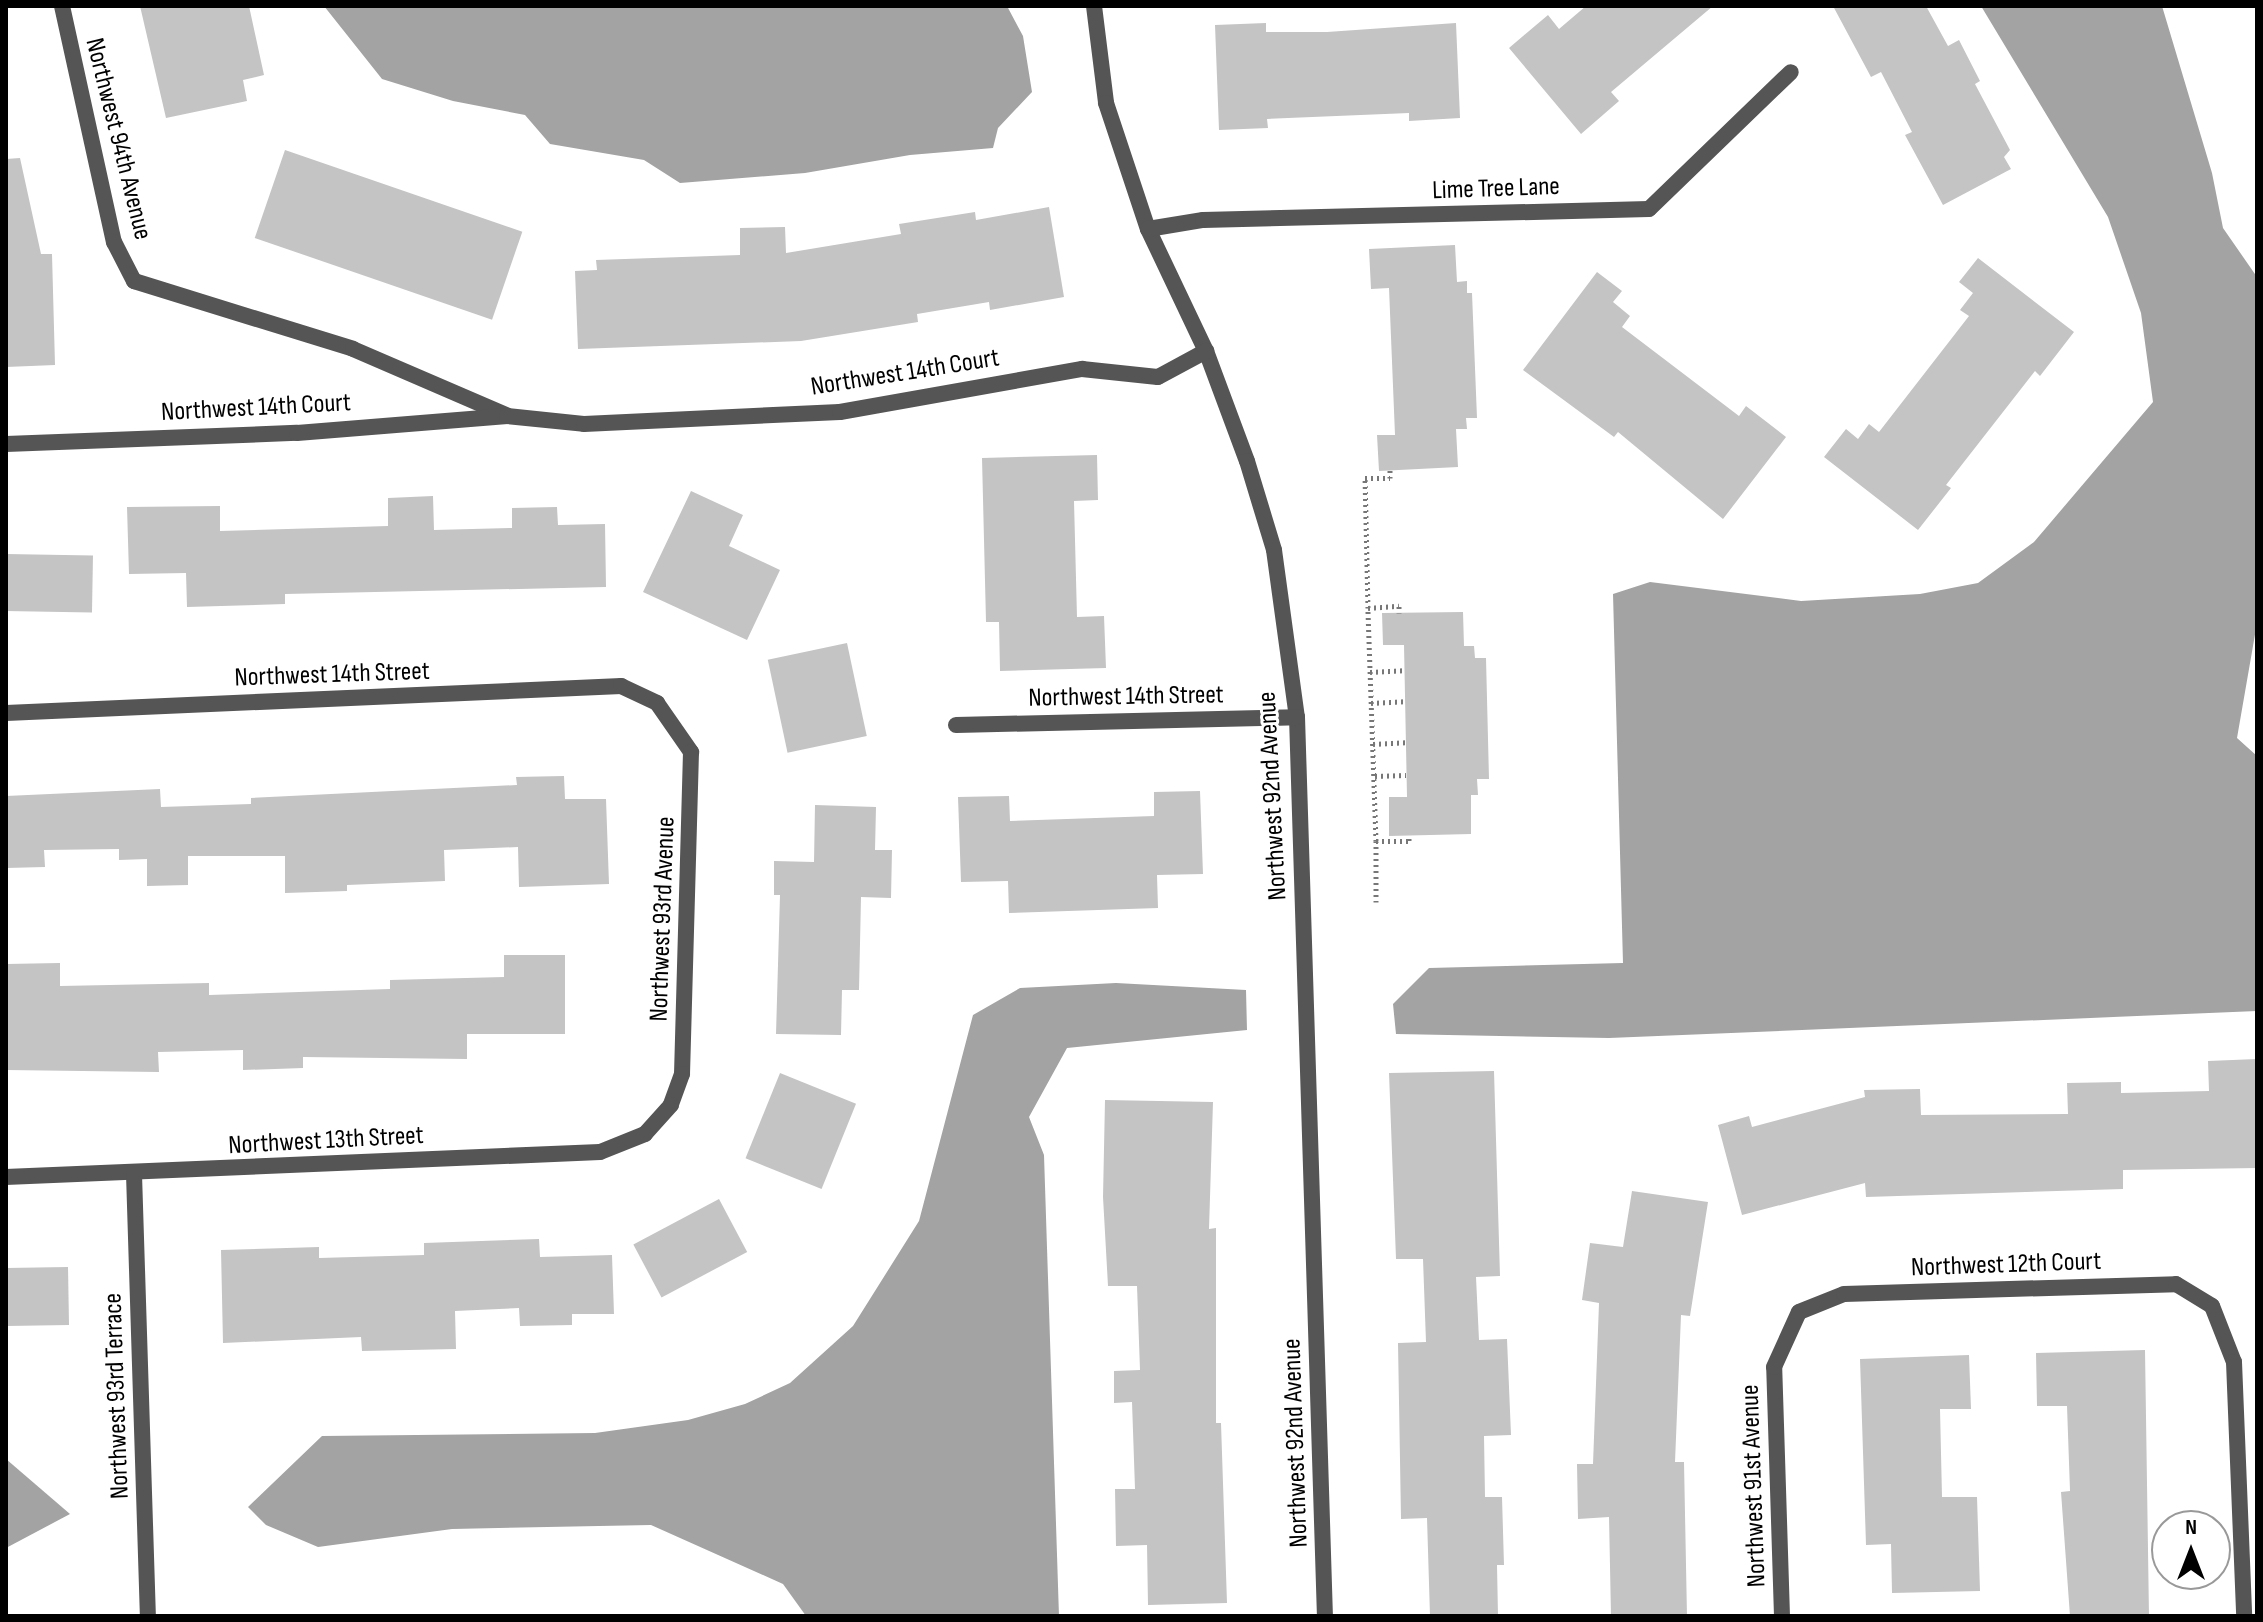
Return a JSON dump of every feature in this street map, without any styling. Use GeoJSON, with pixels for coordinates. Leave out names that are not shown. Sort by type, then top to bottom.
{"type":"FeatureCollection","features":[{"type":"Feature","properties":{"kind":"street","name":"Northwest 94th Avenue"},"geometry":{"type":"LineString","coordinates":[[62,6],[114,242],[134,281]]}},
{"type":"Feature","properties":{"kind":"street","name":"Northwest 92nd Avenue"},"geometry":{"type":"LineString","coordinates":[[1094,6],[1106,103],[1148,229],[1206,351],[1274,550],[1297,717],[1325,1616]]}},
{"type":"Feature","properties":{"kind":"street","name":"Lime Tree Lane"},"geometry":{"type":"LineString","coordinates":[[1148,229],[1203,220],[1649,209],[1791,72]]}},
{"type":"Feature","properties":{"kind":"street","name":"Northwest 14th Court"},"geometry":{"type":"LineString","coordinates":[[134,281],[353,349],[507,416]]}},
{"type":"Feature","properties":{"kind":"street","name":"Northwest 14th Court"},"geometry":{"type":"LineString","coordinates":[[6,444],[297,433],[507,416],[584,424],[840,412],[1082,369],[1158,377],[1206,351]]}},
{"type":"Feature","properties":{"kind":"street","name":"Northwest 14th Street"},"geometry":{"type":"LineString","coordinates":[[6,713],[621,686],[657,703]]}},
{"type":"Feature","properties":{"kind":"street","name":"Northwest 93rd Avenue"},"geometry":{"type":"LineString","coordinates":[[645,1134],[671,1105],[682,1074],[690,814],[691,752],[657,703]]}},
{"type":"Feature","properties":{"kind":"street","name":"Northwest 14th Street"},"geometry":{"type":"LineString","coordinates":[[956,725],[1297,717]]}},
{"type":"Feature","properties":{"kind":"street","name":"Northwest 13th Street"},"geometry":{"type":"LineString","coordinates":[[6,1177],[600,1152],[645,1134]]}},
{"type":"Feature","properties":{"kind":"street","name":"Northwest 93rd Terrace"},"geometry":{"type":"LineString","coordinates":[[134,1174],[148,1616]]}},
{"type":"Feature","properties":{"kind":"street","name":"Northwest 12th Court"},"geometry":{"type":"LineString","coordinates":[[1799,1312],[1844,1294],[2176,1284],[2212,1306],[2234,1362],[2244,1616]]}},
{"type":"Feature","properties":{"kind":"street","name":"Northwest 91st Avenue"},"geometry":{"type":"LineString","coordinates":[[1782,1616],[1774,1367],[1799,1312]]}},
{"type":"Feature","properties":{"kind":"path"},"geometry":{"type":"LineString","coordinates":[[1376,902],[1365,478],[1390,478],[1390,470]]}},
{"type":"Feature","properties":{"kind":"path"},"geometry":{"type":"LineString","coordinates":[[1368,608],[1399,606],[1399,613]]}},
{"type":"Feature","properties":{"kind":"path"},"geometry":{"type":"LineString","coordinates":[[1370,672],[1404,670]]}},
{"type":"Feature","properties":{"kind":"path"},"geometry":{"type":"LineString","coordinates":[[1371,703],[1405,701]]}},
{"type":"Feature","properties":{"kind":"path"},"geometry":{"type":"LineString","coordinates":[[1373,744],[1406,742]]}},
{"type":"Feature","properties":{"kind":"path"},"geometry":{"type":"LineString","coordinates":[[1375,776],[1406,775]]}},
{"type":"Feature","properties":{"kind":"path"},"geometry":{"type":"LineString","coordinates":[[1376,841],[1409,841],[1409,835]]}},
{"type":"Feature","properties":{"kind":"shaded area"},"geometry":{"type":"Polygon","coordinates":[[[324,6],[1007,6],[1023,36],[1032,92],[998,128],[993,148],[910,155],[805,173],[680,183],[644,160],[550,144],[525,115],[453,101],[382,79],[324,6]]]}},
{"type":"Feature","properties":{"kind":"shaded area"},"geometry":{"type":"Polygon","coordinates":[[[1981,6],[2162,6],[2212,173],[2223,228],[2257,277],[2257,623],[2237,738],[2257,756],[2257,1011],[1609,1038],[1396,1034],[1393,1004],[1429,968],[1623,963],[1613,594],[1650,582],[1801,601],[1920,594],[1978,583],[2034,542],[2153,402],[2141,313],[2108,217],[1981,6]]]}},
{"type":"Feature","properties":{"kind":"shaded area"},"geometry":{"type":"Polygon","coordinates":[[[1116,983],[1246,990],[1247,1030],[1067,1048],[1029,1117],[1044,1155],[1059,1616],[806,1616],[783,1584],[651,1525],[452,1529],[318,1547],[266,1525],[248,1507],[322,1436],[595,1433],[688,1420],[745,1404],[790,1383],[853,1326],[919,1221],[973,1015],[1020,988],[1116,983]]]}},
{"type":"Feature","properties":{"kind":"shaded area"},"geometry":{"type":"Polygon","coordinates":[[[6,1459],[70,1514],[6,1548],[6,1459]]]}},
{"type":"Feature","properties":{"kind":"building"},"geometry":{"type":"Polygon","coordinates":[[[140,6],[249,6],[264,75],[243,80],[247,101],[166,118],[140,6]]]}},
{"type":"Feature","properties":{"kind":"building"},"geometry":{"type":"Polygon","coordinates":[[[1586,6],[1713,6],[1611,92],[1619,101],[1581,134],[1509,48],[1548,15],[1559,29],[1586,6]]]}},
{"type":"Feature","properties":{"kind":"building"},"geometry":{"type":"Polygon","coordinates":[[[1833,6],[1926,6],[1948,46],[1959,40],[1980,81],[1975,84],[2010,150],[2004,157],[2011,169],[1943,205],[1905,135],[1912,132],[1881,72],[1871,77],[1833,6]]]}},
{"type":"Feature","properties":{"kind":"building"},"geometry":{"type":"Polygon","coordinates":[[[1266,23],[1266,32],[1327,32],[1456,23],[1460,118],[1409,121],[1409,113],[1267,119],[1268,128],[1219,130],[1215,25],[1266,23]]]}},
{"type":"Feature","properties":{"kind":"building"},"geometry":{"type":"Polygon","coordinates":[[[285,150],[522,232],[492,320],[255,238],[285,150]]]}},
{"type":"Feature","properties":{"kind":"building"},"geometry":{"type":"Polygon","coordinates":[[[20,158],[41,254],[52,254],[55,365],[6,367],[6,159],[20,158]]]}},
{"type":"Feature","properties":{"kind":"building"},"geometry":{"type":"Polygon","coordinates":[[[1049,207],[1064,297],[990,310],[989,302],[917,314],[918,322],[801,341],[578,349],[575,271],[597,270],[596,260],[740,255],[740,228],[785,227],[786,253],[901,234],[899,224],[975,212],[976,220],[1049,207]]]}},
{"type":"Feature","properties":{"kind":"building"},"geometry":{"type":"Polygon","coordinates":[[[1455,245],[1457,282],[1467,281],[1467,293],[1472,293],[1477,418],[1466,418],[1467,429],[1456,429],[1458,467],[1379,471],[1377,435],[1395,435],[1389,288],[1371,289],[1369,249],[1455,245]]]}},
{"type":"Feature","properties":{"kind":"building"},"geometry":{"type":"Polygon","coordinates":[[[1978,258],[2074,332],[2040,376],[2035,371],[1946,485],[1951,488],[1918,530],[1824,457],[1846,429],[1858,439],[1869,424],[1879,432],[1969,316],[1960,310],[1973,293],[1959,282],[1978,258]]]}},
{"type":"Feature","properties":{"kind":"building"},"geometry":{"type":"Polygon","coordinates":[[[1597,272],[1622,291],[1613,302],[1630,316],[1622,327],[1739,416],[1746,406],[1786,437],[1723,519],[1618,432],[1614,437],[1523,370],[1597,272]]]}},
{"type":"Feature","properties":{"kind":"building"},"geometry":{"type":"Polygon","coordinates":[[[1097,455],[1098,500],[1074,501],[1077,617],[1104,616],[1106,668],[1000,671],[999,622],[986,622],[982,458],[1097,455]]]}},
{"type":"Feature","properties":{"kind":"building"},"geometry":{"type":"Polygon","coordinates":[[[691,491],[743,515],[729,546],[780,570],[747,640],[643,592],[691,491]]]}},
{"type":"Feature","properties":{"kind":"building"},"geometry":{"type":"Polygon","coordinates":[[[433,496],[434,530],[512,528],[512,508],[557,507],[558,525],[605,524],[606,587],[285,594],[285,604],[187,607],[186,573],[129,574],[127,507],[220,506],[220,531],[388,526],[388,498],[433,496]]]}},
{"type":"Feature","properties":{"kind":"building"},"geometry":{"type":"Polygon","coordinates":[[[6,554],[93,556],[92,613],[6,611],[6,554]]]}},
{"type":"Feature","properties":{"kind":"building"},"geometry":{"type":"Polygon","coordinates":[[[1463,612],[1464,646],[1474,646],[1475,658],[1486,658],[1489,779],[1477,779],[1478,795],[1471,795],[1471,834],[1389,836],[1389,797],[1407,797],[1404,645],[1383,645],[1382,613],[1463,612]]]}},
{"type":"Feature","properties":{"kind":"building"},"geometry":{"type":"Polygon","coordinates":[[[847,643],[867,736],[788,753],[768,660],[847,643]]]}},
{"type":"Feature","properties":{"kind":"building"},"geometry":{"type":"Polygon","coordinates":[[[564,776],[565,799],[606,799],[609,884],[519,887],[518,847],[444,850],[445,881],[347,885],[347,891],[285,893],[285,856],[188,856],[188,885],[147,886],[147,859],[119,860],[119,849],[44,850],[45,867],[6,868],[6,796],[160,789],[161,807],[251,804],[251,798],[517,785],[516,777],[564,776]]]}},
{"type":"Feature","properties":{"kind":"building"},"geometry":{"type":"Polygon","coordinates":[[[1200,791],[1203,874],[1157,875],[1158,908],[1009,913],[1008,881],[961,882],[958,797],[1009,796],[1010,821],[1154,816],[1154,792],[1200,791]]]}},
{"type":"Feature","properties":{"kind":"building"},"geometry":{"type":"Polygon","coordinates":[[[815,805],[876,807],[875,850],[892,850],[891,898],[861,897],[859,990],[842,990],[841,1035],[776,1034],[780,895],[774,895],[774,861],[814,862],[815,805]]]}},
{"type":"Feature","properties":{"kind":"building"},"geometry":{"type":"Polygon","coordinates":[[[504,955],[565,955],[565,1034],[467,1034],[467,1059],[303,1057],[303,1068],[243,1070],[243,1050],[158,1052],[159,1072],[6,1070],[6,964],[60,963],[60,986],[209,983],[209,995],[390,989],[390,980],[504,977],[504,955]]]}},
{"type":"Feature","properties":{"kind":"building"},"geometry":{"type":"Polygon","coordinates":[[[2257,1059],[2257,1168],[2123,1170],[2123,1189],[1866,1197],[1865,1183],[1742,1215],[1718,1125],[1749,1116],[1752,1127],[1865,1097],[1864,1090],[1920,1089],[1921,1115],[2068,1114],[2067,1083],[2121,1082],[2121,1093],[2209,1091],[2208,1061],[2257,1059]]]}},
{"type":"Feature","properties":{"kind":"building"},"geometry":{"type":"Polygon","coordinates":[[[1494,1071],[1500,1276],[1476,1277],[1479,1340],[1507,1339],[1511,1435],[1484,1436],[1485,1497],[1502,1497],[1504,1565],[1497,1565],[1498,1616],[1430,1616],[1427,1518],[1401,1519],[1398,1343],[1426,1342],[1423,1259],[1396,1259],[1389,1073],[1494,1071]]]}},
{"type":"Feature","properties":{"kind":"building"},"geometry":{"type":"Polygon","coordinates":[[[780,1073],[856,1104],[822,1189],[746,1158],[780,1073]]]}},
{"type":"Feature","properties":{"kind":"building"},"geometry":{"type":"Polygon","coordinates":[[[1105,1100],[1213,1102],[1209,1229],[1216,1228],[1216,1423],[1221,1423],[1227,1603],[1148,1605],[1147,1545],[1116,1546],[1115,1489],[1135,1489],[1132,1402],[1114,1403],[1114,1371],[1140,1370],[1137,1286],[1108,1286],[1103,1197],[1105,1100]]]}},
{"type":"Feature","properties":{"kind":"building"},"geometry":{"type":"Polygon","coordinates":[[[1632,1191],[1708,1202],[1690,1316],[1681,1315],[1675,1462],[1684,1462],[1687,1616],[1611,1616],[1609,1517],[1578,1519],[1577,1464],[1593,1464],[1599,1303],[1582,1300],[1590,1243],[1623,1247],[1632,1191]]]}},
{"type":"Feature","properties":{"kind":"building"},"geometry":{"type":"Polygon","coordinates":[[[719,1199],[747,1252],[662,1298],[633,1245],[719,1199]]]}},
{"type":"Feature","properties":{"kind":"building"},"geometry":{"type":"Polygon","coordinates":[[[539,1239],[540,1257],[612,1255],[614,1314],[572,1314],[572,1325],[520,1326],[519,1308],[455,1311],[456,1349],[362,1351],[361,1337],[223,1343],[221,1250],[319,1247],[319,1258],[424,1255],[424,1243],[539,1239]]]}},
{"type":"Feature","properties":{"kind":"building"},"geometry":{"type":"Polygon","coordinates":[[[68,1267],[69,1325],[7,1326],[6,1268],[68,1267]]]}},
{"type":"Feature","properties":{"kind":"building"},"geometry":{"type":"Polygon","coordinates":[[[2145,1350],[2149,1616],[2070,1616],[2061,1492],[2070,1491],[2067,1406],[2037,1406],[2036,1353],[2145,1350]]]}},
{"type":"Feature","properties":{"kind":"building"},"geometry":{"type":"Polygon","coordinates":[[[1969,1355],[1971,1409],[1940,1409],[1942,1497],[1977,1497],[1980,1591],[1892,1593],[1891,1544],[1866,1545],[1860,1359],[1969,1355]]]}}]}
